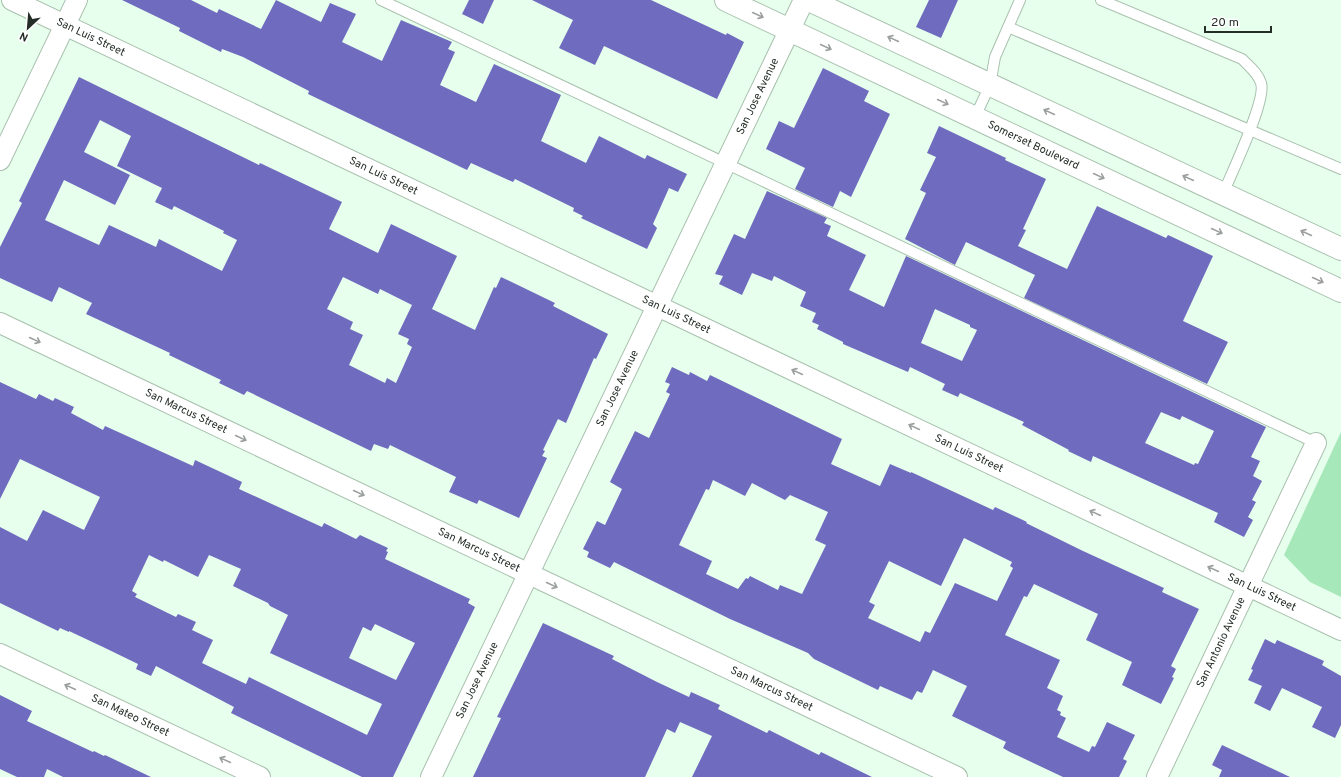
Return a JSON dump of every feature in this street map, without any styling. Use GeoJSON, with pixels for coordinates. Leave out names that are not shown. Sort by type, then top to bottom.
{"type":"FeatureCollection","features":[{"type":"Feature","properties":{"kind":"main road","name":"Somerset Boulevard"},"geometry":{"type":"LineString","coordinates":[[726,0],[1341,291]]}},
{"type":"Feature","properties":{"kind":"main road"},"geometry":{"type":"LineString","coordinates":[[809,0],[1341,249]]}},
{"type":"Feature","properties":{"kind":"street","name":"San Luis Street"},"geometry":{"type":"LineString","coordinates":[[12,0],[1341,630]]}},
{"type":"Feature","properties":{"kind":"street"},"geometry":{"type":"LineString","coordinates":[[0,160],[77,0]]}},
{"type":"Feature","properties":{"kind":"street","name":"San Jose Avenue"},"geometry":{"type":"LineString","coordinates":[[431,777],[804,0]]}},
{"type":"Feature","properties":{"kind":"street","name":"San Marcus Street"},"geometry":{"type":"LineString","coordinates":[[0,323],[957,777]]}},
{"type":"Feature","properties":{"kind":"street","name":"San Antonio Avenue"},"geometry":{"type":"LineString","coordinates":[[1157,777],[1316,443]]}},
{"type":"Feature","properties":{"kind":"street","name":"San Mateo Street"},"geometry":{"type":"LineString","coordinates":[[0,654],[260,777]]}},
{"type":"Feature","properties":{"kind":"lane"},"geometry":{"type":"LineString","coordinates":[[381,0],[1316,443]]}},
{"type":"Feature","properties":{"kind":"lane"},"geometry":{"type":"LineString","coordinates":[[975,117],[990,85],[995,57],[1020,0]]}},
{"type":"Feature","properties":{"kind":"lane"},"geometry":{"type":"LineString","coordinates":[[1101,0],[1242,59],[1256,73],[1262,84],[1260,102],[1222,194]]}},
{"type":"Feature","properties":{"kind":"lane"},"geometry":{"type":"LineString","coordinates":[[1008,27],[1341,169]]}},
{"type":"Feature","properties":{"kind":"green space"},"geometry":{"type":"Polygon","coordinates":[[[1341,432],[1341,597],[1310,582],[1284,555],[1341,432]]]}},
{"type":"Feature","properties":{"kind":"building"},"geometry":{"type":"Polygon","coordinates":[[[122,0],[191,0],[217,13],[219,9],[261,29],[276,0],[321,22],[330,3],[356,14],[342,42],[382,61],[401,20],[452,42],[448,49],[455,52],[440,85],[476,102],[494,64],[561,95],[541,141],[586,163],[599,136],[645,159],[647,155],[687,174],[678,192],[669,188],[653,224],[657,228],[647,249],[581,218],[583,216],[573,211],[574,208],[515,179],[513,182],[471,163],[467,170],[308,94],[309,91],[243,57],[222,49],[221,52],[179,31],[180,28],[122,0]]]}},
{"type":"Feature","properties":{"kind":"building"},"geometry":{"type":"Polygon","coordinates":[[[469,0],[494,0],[483,24],[462,14],[469,0]]]}},
{"type":"Feature","properties":{"kind":"building"},"geometry":{"type":"Polygon","coordinates":[[[532,0],[651,0],[726,35],[727,33],[744,42],[717,99],[604,46],[595,65],[559,48],[573,20],[532,0]]]}},
{"type":"Feature","properties":{"kind":"building"},"geometry":{"type":"Polygon","coordinates":[[[929,0],[958,0],[941,38],[916,27],[929,0]]]}},
{"type":"Feature","properties":{"kind":"building"},"geometry":{"type":"Polygon","coordinates":[[[823,68],[869,91],[864,101],[890,114],[851,197],[840,191],[833,207],[795,189],[805,168],[766,149],[779,121],[794,128],[823,68]]]}},
{"type":"Feature","properties":{"kind":"building"},"geometry":{"type":"Polygon","coordinates":[[[79,77],[259,165],[260,163],[342,202],[329,229],[378,253],[391,224],[457,256],[432,309],[475,330],[494,287],[496,288],[501,277],[555,303],[553,306],[608,334],[596,359],[594,358],[566,423],[558,419],[543,450],[545,451],[542,456],[547,458],[519,518],[479,500],[477,504],[449,492],[456,477],[390,445],[388,449],[374,444],[371,451],[247,391],[244,395],[219,383],[221,380],[169,355],[170,353],[86,314],[92,303],[59,287],[52,302],[0,278],[0,247],[22,203],[19,201],[79,77]],[[100,120],[84,152],[130,175],[115,205],[64,180],[45,220],[99,245],[109,225],[156,247],[159,239],[222,271],[237,240],[223,233],[224,231],[174,206],[172,210],[155,202],[162,188],[117,166],[131,136],[100,120]],[[343,277],[327,309],[353,322],[350,329],[363,335],[349,365],[385,383],[387,378],[396,383],[412,347],[407,344],[409,339],[398,334],[412,305],[380,289],[378,294],[343,277]]]}},
{"type":"Feature","properties":{"kind":"building"},"geometry":{"type":"Polygon","coordinates":[[[939,126],[1046,179],[1023,229],[1026,230],[1018,246],[1067,269],[1097,206],[1166,238],[1168,235],[1213,256],[1183,321],[1228,342],[1207,384],[1024,298],[1035,275],[966,242],[955,265],[905,239],[926,193],[920,190],[936,157],[927,153],[939,126]]]}},
{"type":"Feature","properties":{"kind":"building"},"geometry":{"type":"Polygon","coordinates":[[[767,191],[827,218],[824,223],[831,226],[827,236],[866,255],[849,290],[884,307],[906,256],[1266,427],[1251,457],[1260,461],[1253,476],[1262,481],[1252,500],[1256,502],[1248,517],[1253,520],[1244,537],[1214,522],[1218,513],[1093,456],[1091,462],[1022,425],[1024,422],[960,393],[958,397],[942,390],[945,384],[910,367],[908,372],[843,344],[843,342],[817,329],[819,325],[812,322],[816,313],[800,306],[806,292],[774,276],[772,281],[752,273],[742,295],[719,284],[723,276],[715,274],[734,234],[745,239],[767,191]],[[935,309],[921,343],[962,361],[977,330],[970,327],[970,325],[935,309]],[[1161,412],[1145,443],[1194,465],[1195,463],[1198,464],[1214,431],[1182,416],[1180,420],[1161,412]]]}},
{"type":"Feature","properties":{"kind":"building"},"geometry":{"type":"Polygon","coordinates":[[[672,367],[689,375],[690,372],[707,381],[710,375],[842,439],[831,464],[880,486],[890,464],[911,472],[993,510],[995,507],[1027,522],[1026,523],[1083,551],[1164,588],[1162,592],[1199,609],[1171,666],[1176,669],[1172,677],[1174,678],[1161,704],[1122,685],[1132,662],[1086,640],[1098,614],[1034,584],[1027,597],[1024,596],[1005,635],[1060,660],[1047,688],[1063,696],[1057,710],[1061,712],[1060,715],[1066,718],[1057,737],[1089,752],[1092,746],[1095,747],[1107,722],[1135,735],[1123,759],[1127,761],[1119,777],[1063,777],[1003,748],[1006,742],[952,716],[967,686],[933,670],[922,693],[917,691],[912,700],[880,686],[878,690],[814,659],[808,653],[730,619],[614,562],[610,568],[587,557],[589,552],[583,549],[597,521],[605,525],[622,489],[610,482],[635,431],[649,438],[670,394],[666,392],[670,384],[665,382],[672,367]],[[713,480],[709,490],[706,489],[679,545],[712,561],[706,574],[738,589],[746,578],[748,579],[750,576],[778,590],[780,585],[802,594],[826,545],[815,540],[828,512],[790,495],[785,500],[752,483],[745,496],[713,480]],[[964,538],[941,586],[889,561],[869,602],[875,605],[868,618],[920,642],[925,631],[930,633],[955,583],[997,601],[1013,568],[1010,566],[1012,562],[964,538]]]}},
{"type":"Feature","properties":{"kind":"building"},"geometry":{"type":"Polygon","coordinates":[[[0,382],[36,399],[39,394],[53,401],[55,398],[74,407],[71,413],[103,430],[105,426],[193,466],[195,460],[242,482],[239,489],[322,527],[324,523],[356,539],[360,535],[388,548],[385,559],[470,599],[468,603],[475,607],[393,777],[362,777],[231,713],[234,707],[156,666],[151,676],[136,669],[138,664],[103,647],[69,631],[60,628],[58,631],[0,603],[0,527],[27,541],[43,510],[84,530],[100,497],[20,459],[0,499],[0,382]],[[149,555],[132,591],[137,594],[135,597],[176,617],[178,614],[196,622],[192,630],[213,640],[202,663],[246,684],[249,677],[367,735],[382,704],[270,653],[288,615],[270,606],[268,603],[233,586],[241,569],[209,555],[198,577],[164,560],[163,562],[149,555]],[[375,624],[371,631],[363,627],[349,658],[396,680],[415,643],[375,624]]]}},
{"type":"Feature","properties":{"kind":"building"},"geometry":{"type":"Polygon","coordinates":[[[543,623],[614,656],[612,659],[689,697],[691,692],[720,705],[718,709],[767,733],[769,730],[819,755],[821,752],[872,777],[692,777],[712,736],[680,722],[675,733],[667,729],[645,777],[473,777],[501,718],[497,717],[543,623]]]}},
{"type":"Feature","properties":{"kind":"building"},"geometry":{"type":"Polygon","coordinates":[[[1265,639],[1275,644],[1277,640],[1324,661],[1322,665],[1341,676],[1341,725],[1335,738],[1312,727],[1322,707],[1282,688],[1270,711],[1254,703],[1262,686],[1248,680],[1253,670],[1251,669],[1265,639]]]}},
{"type":"Feature","properties":{"kind":"building"},"geometry":{"type":"Polygon","coordinates":[[[0,695],[32,711],[27,721],[151,777],[63,777],[47,769],[44,777],[17,777],[0,769],[0,695]]]}},
{"type":"Feature","properties":{"kind":"building"},"geometry":{"type":"Polygon","coordinates":[[[1222,745],[1290,777],[1219,777],[1222,770],[1212,765],[1222,745]]]}}]}
